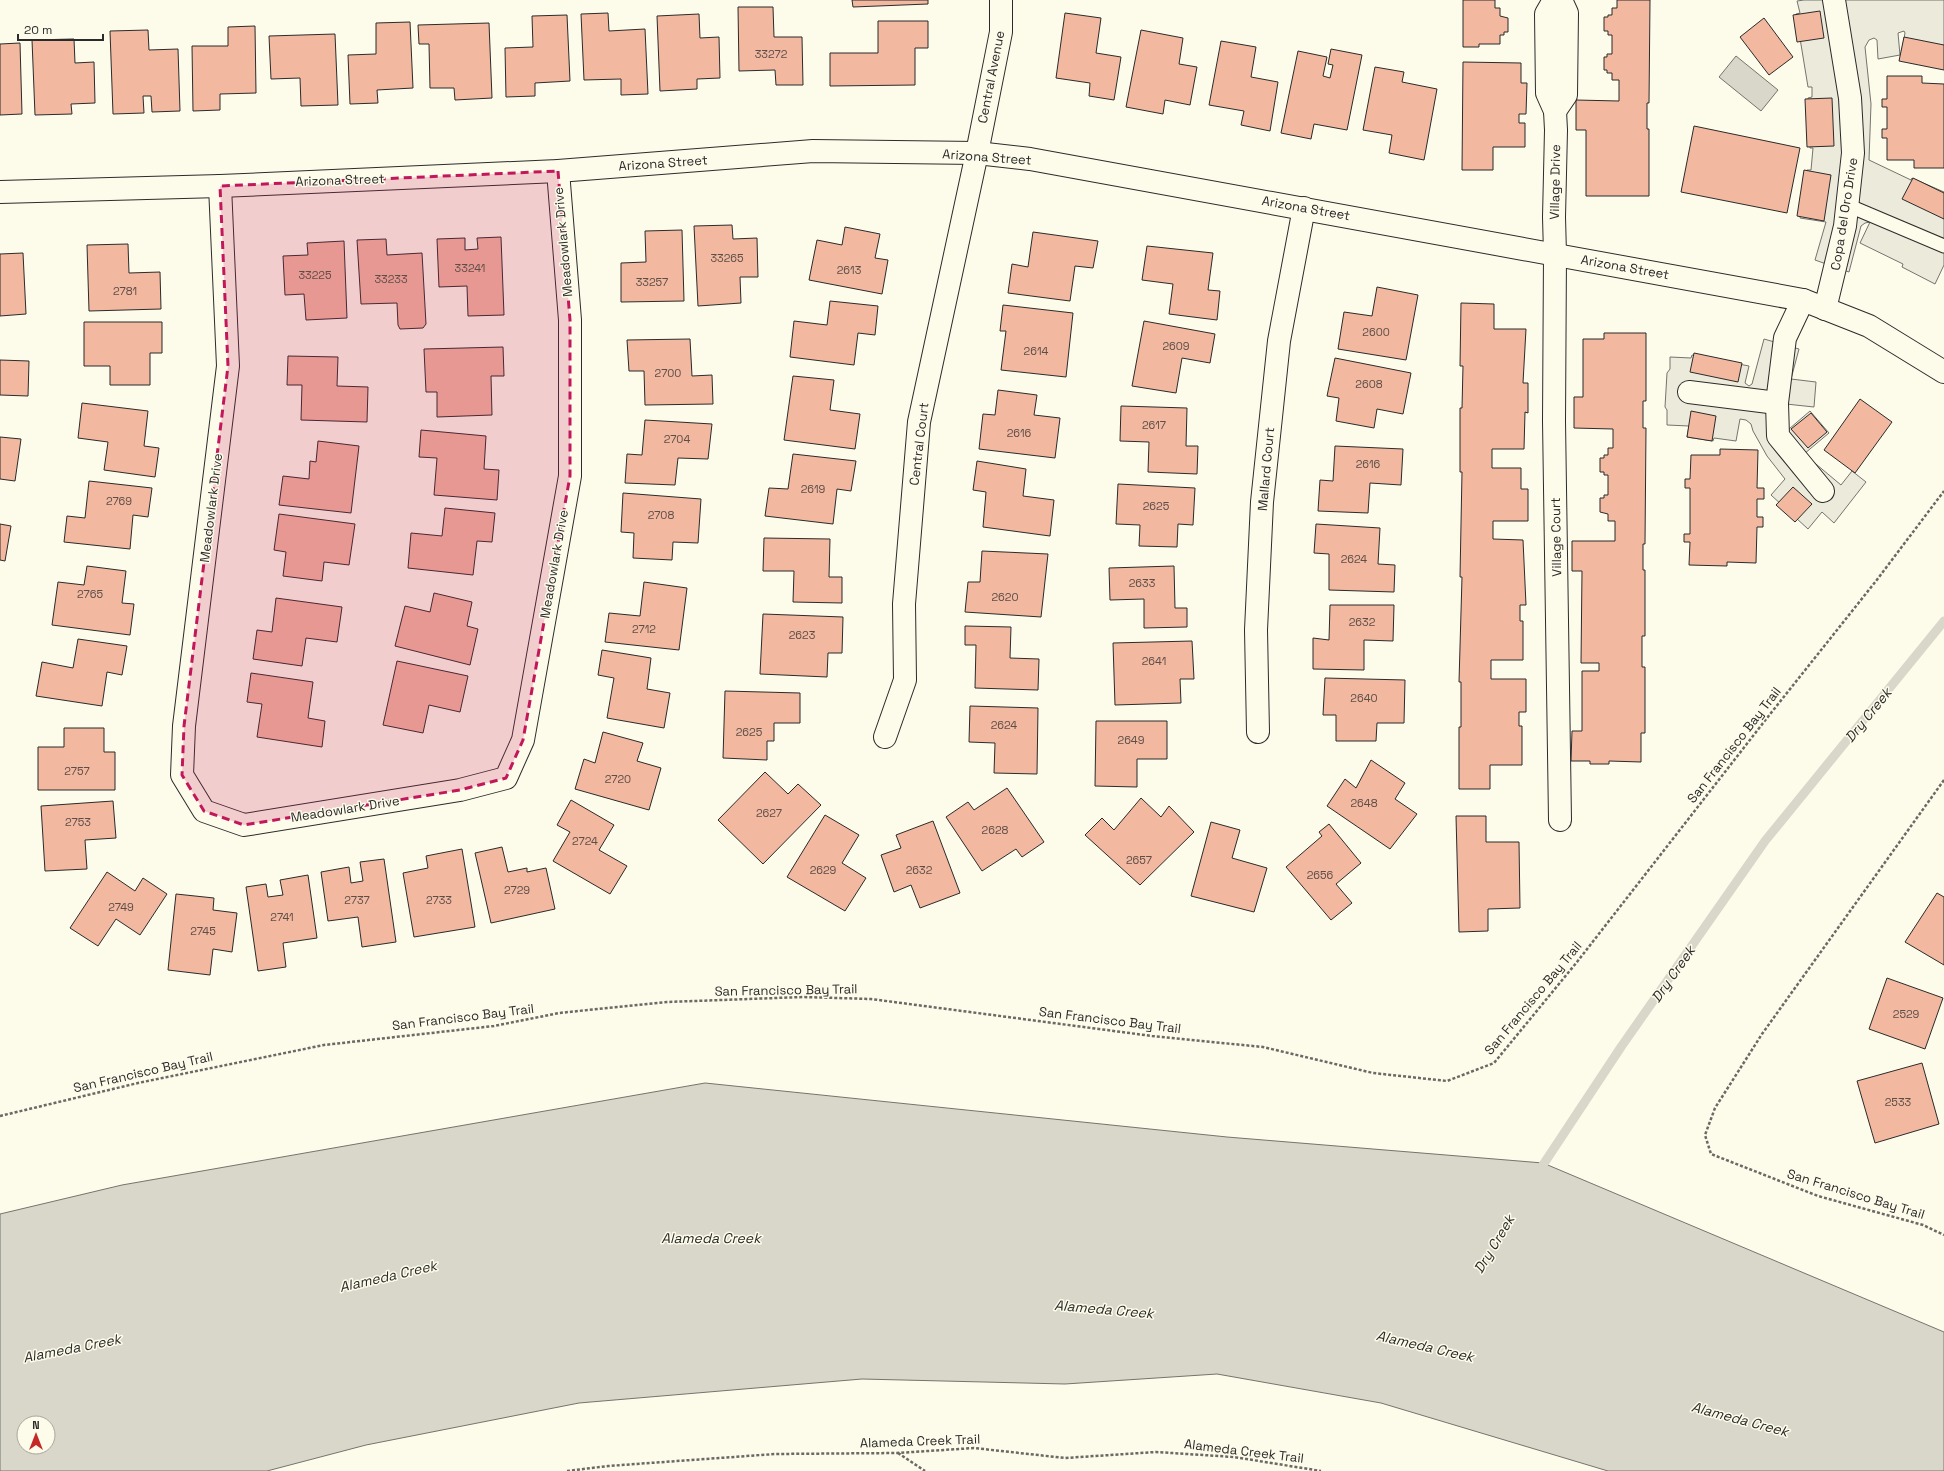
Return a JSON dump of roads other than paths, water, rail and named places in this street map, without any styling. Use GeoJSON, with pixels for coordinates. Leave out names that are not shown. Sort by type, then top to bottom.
{"type":"FeatureCollection","features":[{"type":"Feature","properties":{"kind":"street","name":"Central Avenue"},"geometry":{"type":"LineString","coordinates":[[977,153],[1001,32],[1001,0]]}},
{"type":"Feature","properties":{"kind":"street","name":"Village Drive"},"geometry":{"type":"LineString","coordinates":[[1554,0],[1546,14],[1547,93],[1555,111],[1555,254]]}},
{"type":"Feature","properties":{"kind":"street"},"geometry":{"type":"LineString","coordinates":[[1555,111],[1566,95],[1567,13],[1560,0]]}},
{"type":"Feature","properties":{"kind":"street","name":"Copa del Oro Drive"},"geometry":{"type":"LineString","coordinates":[[1825,309],[1839,255],[1854,153],[1850,98],[1834,0]]}},
{"type":"Feature","properties":{"kind":"street","name":"Arizona Street"},"geometry":{"type":"LineString","coordinates":[[0,192],[220,186],[558,171],[813,151],[977,153],[1030,159],[1803,300],[1869,326],[1944,372]]}},
{"type":"Feature","properties":{"kind":"street","name":"Central Court"},"geometry":{"type":"LineString","coordinates":[[885,737],[905,680],[904,604],[919,422],[977,153]]}},
{"type":"Feature","properties":{"kind":"street","name":"Meadowlark Drive"},"geometry":{"type":"LineString","coordinates":[[220,186],[228,366],[184,726],[182,775],[204,811],[244,825],[460,790],[506,778],[523,740],[570,476],[570,320],[558,171]]}},
{"type":"Feature","properties":{"kind":"street","name":"Mallard Court"},"geometry":{"type":"LineString","coordinates":[[1258,732],[1256,630],[1262,502],[1279,341],[1304,208]]}},
{"type":"Feature","properties":{"kind":"street","name":"Village Court"},"geometry":{"type":"LineString","coordinates":[[1555,254],[1554,421],[1560,820]]}},
{"type":"Feature","properties":{"kind":"street"},"geometry":{"type":"LineString","coordinates":[[1803,300],[1785,338],[1777,403],[1778,436],[1823,490]]}},
{"type":"Feature","properties":{"kind":"street"},"geometry":{"type":"LineString","coordinates":[[1689,392],[1777,403]]}},
{"type":"Feature","properties":{"kind":"lane"},"geometry":{"type":"LineString","coordinates":[[1847,205],[1944,246]]}},
{"type":"Feature","properties":{"kind":"water"},"geometry":{"type":"Polygon","coordinates":[[[1736,56],[1778,90],[1761,111],[1719,77],[1736,56]]]}},
{"type":"Feature","properties":{"kind":"water","name":"Alameda Creek"},"geometry":{"type":"Polygon","coordinates":[[[705,1083],[1227,1137],[1543,1163],[1944,1332],[1944,1471],[1608,1471],[1381,1403],[1217,1374],[1065,1384],[862,1379],[579,1403],[366,1445],[267,1471],[0,1471],[0,1214],[122,1185],[705,1083]]]}},
{"type":"Feature","properties":{"kind":"waterway","name":"Dry Creek"},"geometry":{"type":"LineString","coordinates":[[1537,1174],[1621,1047],[1765,841],[1944,621]]}}]}
